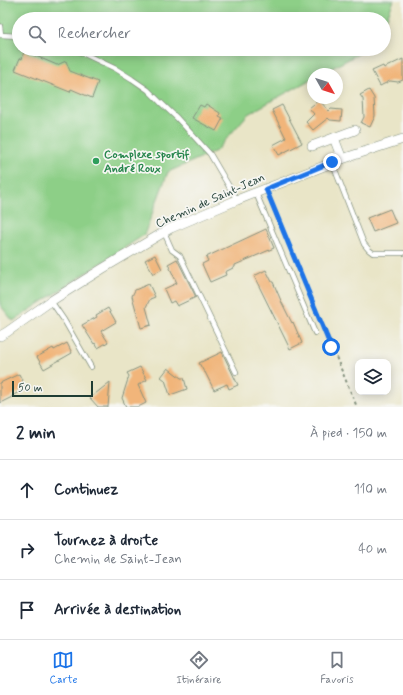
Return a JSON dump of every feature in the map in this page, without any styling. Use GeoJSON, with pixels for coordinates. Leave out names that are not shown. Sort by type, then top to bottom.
{"type":"FeatureCollection","features":[{"type":"Feature","properties":{"kind":"street"},"geometry":{"type":"LineString","coordinates":[[312,146],[355,130]]}},
{"type":"Feature","properties":{"kind":"street"},"geometry":{"type":"LineString","coordinates":[[334,138],[342,159]]}},
{"type":"Feature","properties":{"kind":"street","name":"Chemin de Saint-Jean"},"geometry":{"type":"LineString","coordinates":[[0,336],[51,301],[171,228],[332,162],[403,139]]}},
{"type":"Feature","properties":{"kind":"lane"},"geometry":{"type":"LineString","coordinates":[[0,26],[0,35],[12,36]]}},
{"type":"Feature","properties":{"kind":"lane"},"geometry":{"type":"LineString","coordinates":[[89,56],[116,69],[148,90],[210,154],[237,200]]}},
{"type":"Feature","properties":{"kind":"lane"},"geometry":{"type":"LineString","coordinates":[[332,162],[364,244],[368,250],[373,253],[403,253]]}},
{"type":"Feature","properties":{"kind":"lane"},"geometry":{"type":"LineString","coordinates":[[256,193],[315,333]]}},
{"type":"Feature","properties":{"kind":"lane"},"geometry":{"type":"LineString","coordinates":[[164,232],[172,250],[180,256],[236,372]]}},
{"type":"Feature","properties":{"kind":"lane"},"geometry":{"type":"LineString","coordinates":[[51,301],[64,320],[91,367]]}},
{"type":"Feature","properties":{"kind":"path"},"geometry":{"type":"LineString","coordinates":[[266,189],[357,407]]}},
{"type":"Feature","properties":{"kind":"green space","name":"Complexe sportif André Roux"},"geometry":{"type":"Polygon","coordinates":[[[0,0],[394,0],[389,12],[12,12],[12,56],[354,56],[332,68],[307,68],[307,81],[248,114],[216,151],[168,172],[144,235],[13,321],[0,305],[0,0]]]}},
{"type":"Feature","properties":{"kind":"building"},"geometry":{"type":"Polygon","coordinates":[[[23,56],[36,56],[57,65],[66,61],[70,71],[98,82],[92,98],[71,89],[70,92],[15,70],[20,58],[22,59],[23,56]]]}},
{"type":"Feature","properties":{"kind":"building"},"geometry":{"type":"Polygon","coordinates":[[[403,59],[403,80],[398,82],[390,81],[380,86],[372,71],[383,66],[384,68],[403,59]]]}},
{"type":"Feature","properties":{"kind":"building"},"geometry":{"type":"Polygon","coordinates":[[[369,90],[374,98],[375,116],[370,127],[361,123],[364,117],[363,99],[360,95],[369,90]]]}},
{"type":"Feature","properties":{"kind":"building"},"geometry":{"type":"Polygon","coordinates":[[[206,104],[220,113],[219,116],[223,118],[216,131],[192,118],[200,105],[204,107],[206,104]]]}},
{"type":"Feature","properties":{"kind":"building"},"geometry":{"type":"Polygon","coordinates":[[[314,104],[323,104],[329,111],[331,109],[342,110],[341,121],[330,120],[328,118],[313,130],[306,122],[314,114],[309,108],[314,104]]]}},
{"type":"Feature","properties":{"kind":"building"},"geometry":{"type":"Polygon","coordinates":[[[282,105],[302,143],[279,155],[273,145],[286,138],[272,110],[282,105]]]}},
{"type":"Feature","properties":{"kind":"building"},"geometry":{"type":"Polygon","coordinates":[[[390,209],[396,223],[373,232],[367,218],[390,209]]]}},
{"type":"Feature","properties":{"kind":"building"},"geometry":{"type":"Polygon","coordinates":[[[266,229],[274,248],[235,265],[235,267],[225,272],[226,275],[210,282],[202,264],[208,261],[206,257],[266,229]]]}},
{"type":"Feature","properties":{"kind":"building"},"geometry":{"type":"Polygon","coordinates":[[[155,255],[162,269],[153,274],[145,260],[155,255]]]}},
{"type":"Feature","properties":{"kind":"building"},"geometry":{"type":"Polygon","coordinates":[[[177,259],[196,297],[177,306],[174,301],[170,303],[164,289],[177,283],[168,264],[177,259]]]}},
{"type":"Feature","properties":{"kind":"building"},"geometry":{"type":"Polygon","coordinates":[[[266,270],[292,323],[293,322],[302,343],[290,349],[254,276],[266,270]]]}},
{"type":"Feature","properties":{"kind":"building"},"geometry":{"type":"Polygon","coordinates":[[[149,284],[155,297],[150,299],[146,307],[151,325],[141,328],[132,296],[135,290],[149,284]]]}},
{"type":"Feature","properties":{"kind":"building"},"geometry":{"type":"Polygon","coordinates":[[[108,308],[116,322],[101,331],[108,342],[98,348],[82,325],[97,317],[96,315],[108,308]]]}},
{"type":"Feature","properties":{"kind":"building"},"geometry":{"type":"Polygon","coordinates":[[[67,343],[72,353],[44,369],[37,357],[53,348],[54,350],[67,343]]]}},
{"type":"Feature","properties":{"kind":"building"},"geometry":{"type":"Polygon","coordinates":[[[222,352],[238,385],[229,389],[227,384],[214,390],[199,363],[222,352]]]}},
{"type":"Feature","properties":{"kind":"building"},"geometry":{"type":"Polygon","coordinates":[[[140,367],[147,380],[138,385],[146,403],[138,407],[126,407],[122,398],[129,376],[127,373],[140,367]]]}},
{"type":"Feature","properties":{"kind":"building"},"geometry":{"type":"Polygon","coordinates":[[[168,368],[181,378],[184,378],[187,389],[170,395],[165,380],[161,377],[168,368]]]}},
{"type":"Feature","properties":{"kind":"building"},"geometry":{"type":"Polygon","coordinates":[[[19,374],[26,388],[0,403],[0,383],[19,374]]]}},
{"type":"Feature","properties":{"kind":"building"},"geometry":{"type":"Polygon","coordinates":[[[110,382],[108,407],[98,407],[90,398],[110,382]]]}},
{"type":"Feature","properties":{"kind":"place","name":"Complexe sportif André Roux"},"geometry":{"type":"Point","coordinates":[96,161]}},
{"type":"Feature","properties":{"kind":"route"},"geometry":{"type":"LineString","coordinates":[[331,347],[266,189],[332,162]]}}]}
